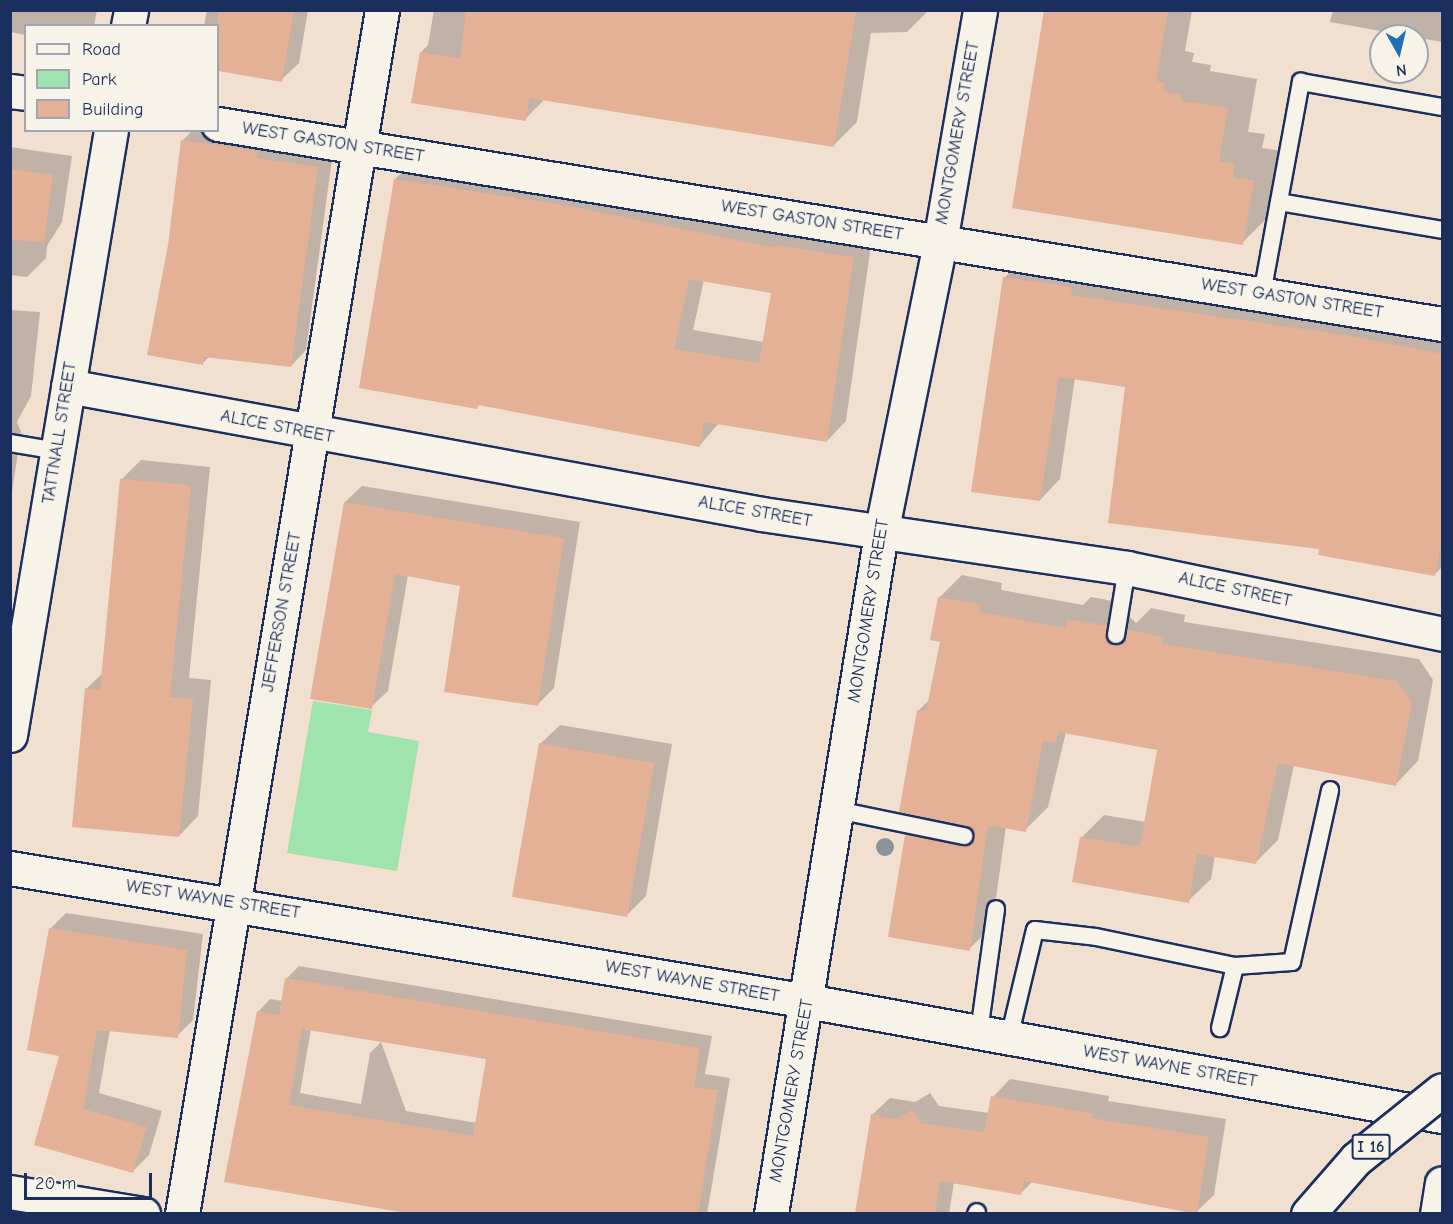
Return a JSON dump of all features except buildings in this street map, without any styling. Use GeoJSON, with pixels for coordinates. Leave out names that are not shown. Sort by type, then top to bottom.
{"type":"FeatureCollection","features":[{"type":"Feature","properties":{"kind":"main road","name":"JEFFERSON STREET"},"geometry":{"type":"LineString","coordinates":[[182,1214],[382,10]]}},
{"type":"Feature","properties":{"kind":"main road","name":"MONTGOMERY STREET"},"geometry":{"type":"LineString","coordinates":[[771,1214],[881,533],[940,242],[980,10]]}},
{"type":"Feature","properties":{"kind":"main road","name":"WEST GASTON STREET"},"geometry":{"type":"LineString","coordinates":[[219,124],[1443,324]]}},
{"type":"Feature","properties":{"kind":"main road","name":"TATTNALL STREET"},"geometry":{"type":"LineString","coordinates":[[12,716],[111,132]]}},
{"type":"Feature","properties":{"kind":"main road","name":"ALICE STREET"},"geometry":{"type":"LineString","coordinates":[[68,386],[312,434],[881,533],[1127,568],[1443,634]]}},
{"type":"Feature","properties":{"kind":"main road","name":"WEST WAYNE STREET"},"geometry":{"type":"LineString","coordinates":[[10,868],[232,903],[807,1001],[1443,1116]]}},
{"type":"Feature","properties":{"kind":"main road","name":"I 16"},"geometry":{"type":"LineString","coordinates":[[1308,1214],[1356,1159],[1443,1090]]}},
{"type":"Feature","properties":{"kind":"main road"},"geometry":{"type":"LineString","coordinates":[[1437,1214],[1443,1183]]}},
{"type":"Feature","properties":{"kind":"main road"},"geometry":{"type":"LineString","coordinates":[[10,1192],[143,1214]]}},
{"type":"Feature","properties":{"kind":"lane"},"geometry":{"type":"LineString","coordinates":[[1262,294],[1301,82],[1443,107]]}},
{"type":"Feature","properties":{"kind":"lane"},"geometry":{"type":"LineString","coordinates":[[1279,202],[1443,230]]}},
{"type":"Feature","properties":{"kind":"lane"},"geometry":{"type":"LineString","coordinates":[[10,443],[58,451]]}},
{"type":"Feature","properties":{"kind":"lane"},"geometry":{"type":"LineString","coordinates":[[1116,635],[1127,568]]}},
{"type":"Feature","properties":{"kind":"lane"},"geometry":{"type":"LineString","coordinates":[[994,1035],[1035,930],[1096,937],[1235,966],[1292,963],[1330,790]]}},
{"type":"Feature","properties":{"kind":"lane"},"geometry":{"type":"LineString","coordinates":[[837,810],[964,836]]}},
{"type":"Feature","properties":{"kind":"lane"},"geometry":{"type":"LineString","coordinates":[[994,1035],[996,909]]}},
{"type":"Feature","properties":{"kind":"lane"},"geometry":{"type":"LineString","coordinates":[[1220,1028],[1235,966]]}},
{"type":"Feature","properties":{"kind":"green space"},"geometry":{"type":"Polygon","coordinates":[[[313,701],[372,710],[368,732],[419,741],[397,871],[287,853],[313,701]]]}}]}
